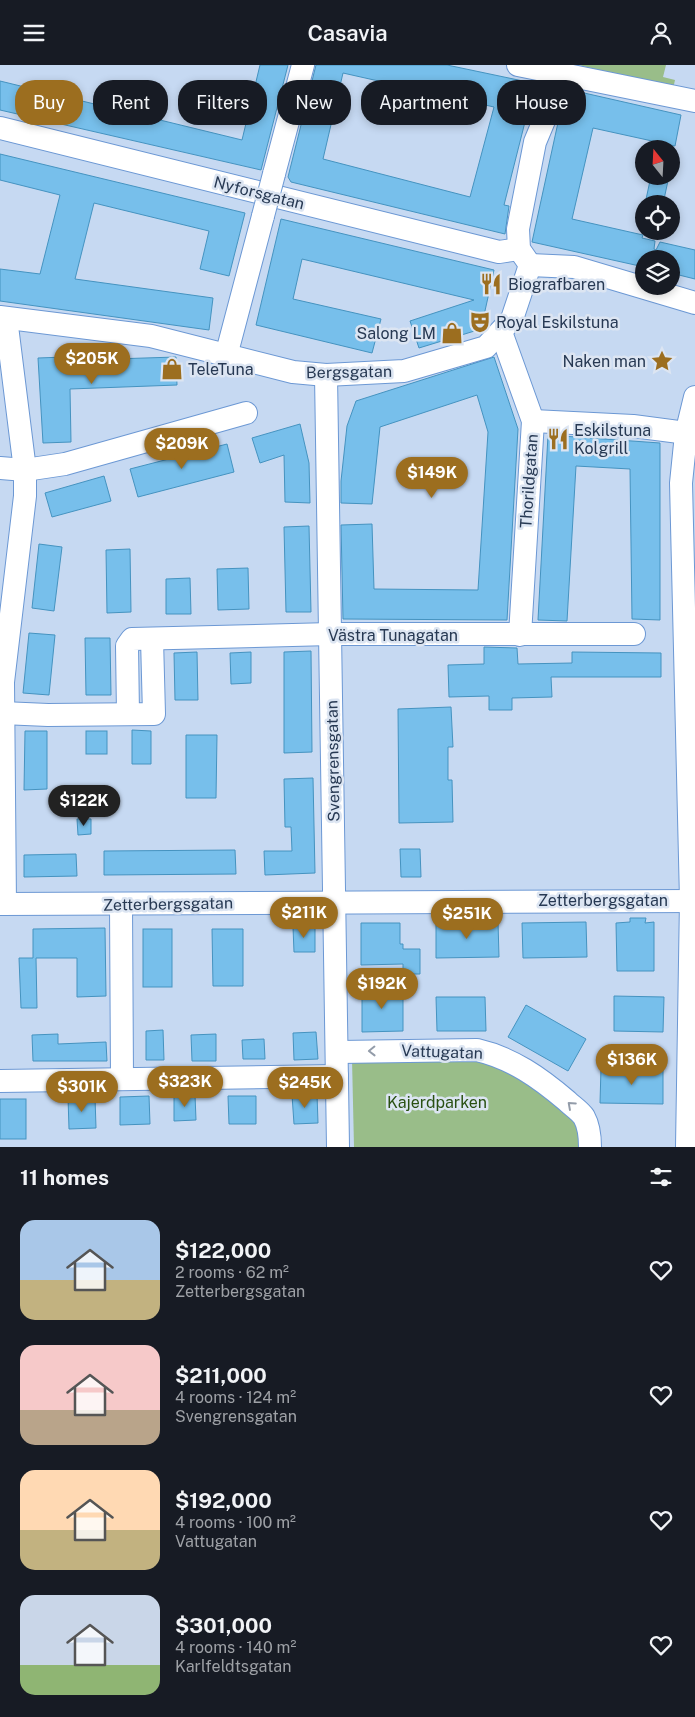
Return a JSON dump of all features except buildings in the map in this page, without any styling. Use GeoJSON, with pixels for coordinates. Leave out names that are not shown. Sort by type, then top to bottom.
{"type":"FeatureCollection","features":[{"type":"Feature","properties":{"kind":"street"},"geometry":{"type":"LineString","coordinates":[[226,356],[303,65]]}},
{"type":"Feature","properties":{"kind":"street"},"geometry":{"type":"LineString","coordinates":[[518,65],[695,101]]}},
{"type":"Feature","properties":{"kind":"street","name":"Bergsgatan"},"geometry":{"type":"LineString","coordinates":[[3,318],[151,335],[293,373],[326,375],[404,371],[486,347],[512,319],[525,257],[518,229],[535,142],[563,75]]}},
{"type":"Feature","properties":{"kind":"street","name":"Nyforsgatan"},"geometry":{"type":"LineString","coordinates":[[0,128],[499,252],[574,267],[695,303]]}},
{"type":"Feature","properties":{"kind":"street"},"geometry":{"type":"LineString","coordinates":[[2,904],[2,713],[25,496],[25,470],[3,318]]}},
{"type":"Feature","properties":{"kind":"street","name":"Thorildgatan"},"geometry":{"type":"LineString","coordinates":[[501,332],[533,421],[520,635]]}},
{"type":"Feature","properties":{"kind":"street","name":"Svengrensgatan"},"geometry":{"type":"LineString","coordinates":[[326,375],[339,1052],[337,1077],[338,1147]]}},
{"type":"Feature","properties":{"kind":"street"},"geometry":{"type":"LineString","coordinates":[[687,1147],[693,901],[681,483],[691,434],[695,397]]}},
{"type":"Feature","properties":{"kind":"street"},"geometry":{"type":"LineString","coordinates":[[0,468],[25,470],[66,463],[246,413]]}},
{"type":"Feature","properties":{"kind":"street"},"geometry":{"type":"LineString","coordinates":[[533,421],[633,426],[691,434]]}},
{"type":"Feature","properties":{"kind":"street","name":"Västra Tunagatan"},"geometry":{"type":"LineString","coordinates":[[2,713],[48,715],[154,714],[152,639],[331,635],[634,633]]}},
{"type":"Feature","properties":{"kind":"street","name":"Zetterbergsgatan"},"geometry":{"type":"LineString","coordinates":[[2,904],[121,905],[335,902],[693,901]]}},
{"type":"Feature","properties":{"kind":"street"},"geometry":{"type":"LineString","coordinates":[[121,905],[122,1079]]}},
{"type":"Feature","properties":{"kind":"street","name":"Vattugatan"},"geometry":{"type":"LineString","coordinates":[[339,1052],[454,1050],[494,1054],[510,1061],[548,1085],[584,1117],[589,1132],[590,1147]]}},
{"type":"Feature","properties":{"kind":"street"},"geometry":{"type":"LineString","coordinates":[[0,1081],[337,1077]]}},
{"type":"Feature","properties":{"kind":"green space"},"geometry":{"type":"Polygon","coordinates":[[[579,65],[666,65],[663,77],[675,80],[673,89],[579,65]]]}},
{"type":"Feature","properties":{"kind":"green space","name":"Kajerdparken"},"geometry":{"type":"Polygon","coordinates":[[[474,1057],[512,1070],[581,1124],[586,1147],[354,1147],[352,1059],[474,1057]]]}},
{"type":"Feature","properties":{"kind":"place","name":"Biografbaren"},"geometry":{"type":"Point","coordinates":[491,284]}},
{"type":"Feature","properties":{"kind":"place","name":"Royal Eskilstuna"},"geometry":{"type":"Point","coordinates":[480,322]}},
{"type":"Feature","properties":{"kind":"place","name":"Salong LM"},"geometry":{"type":"Point","coordinates":[452,333]}},
{"type":"Feature","properties":{"kind":"place","name":"Naken man"},"geometry":{"type":"Point","coordinates":[662,361]}},
{"type":"Feature","properties":{"kind":"place","name":"TeleTuna"},"geometry":{"type":"Point","coordinates":[172,369]}},
{"type":"Feature","properties":{"kind":"place","name":"Eskilstuna Kolgrill"},"geometry":{"type":"Point","coordinates":[558,439]}}]}
